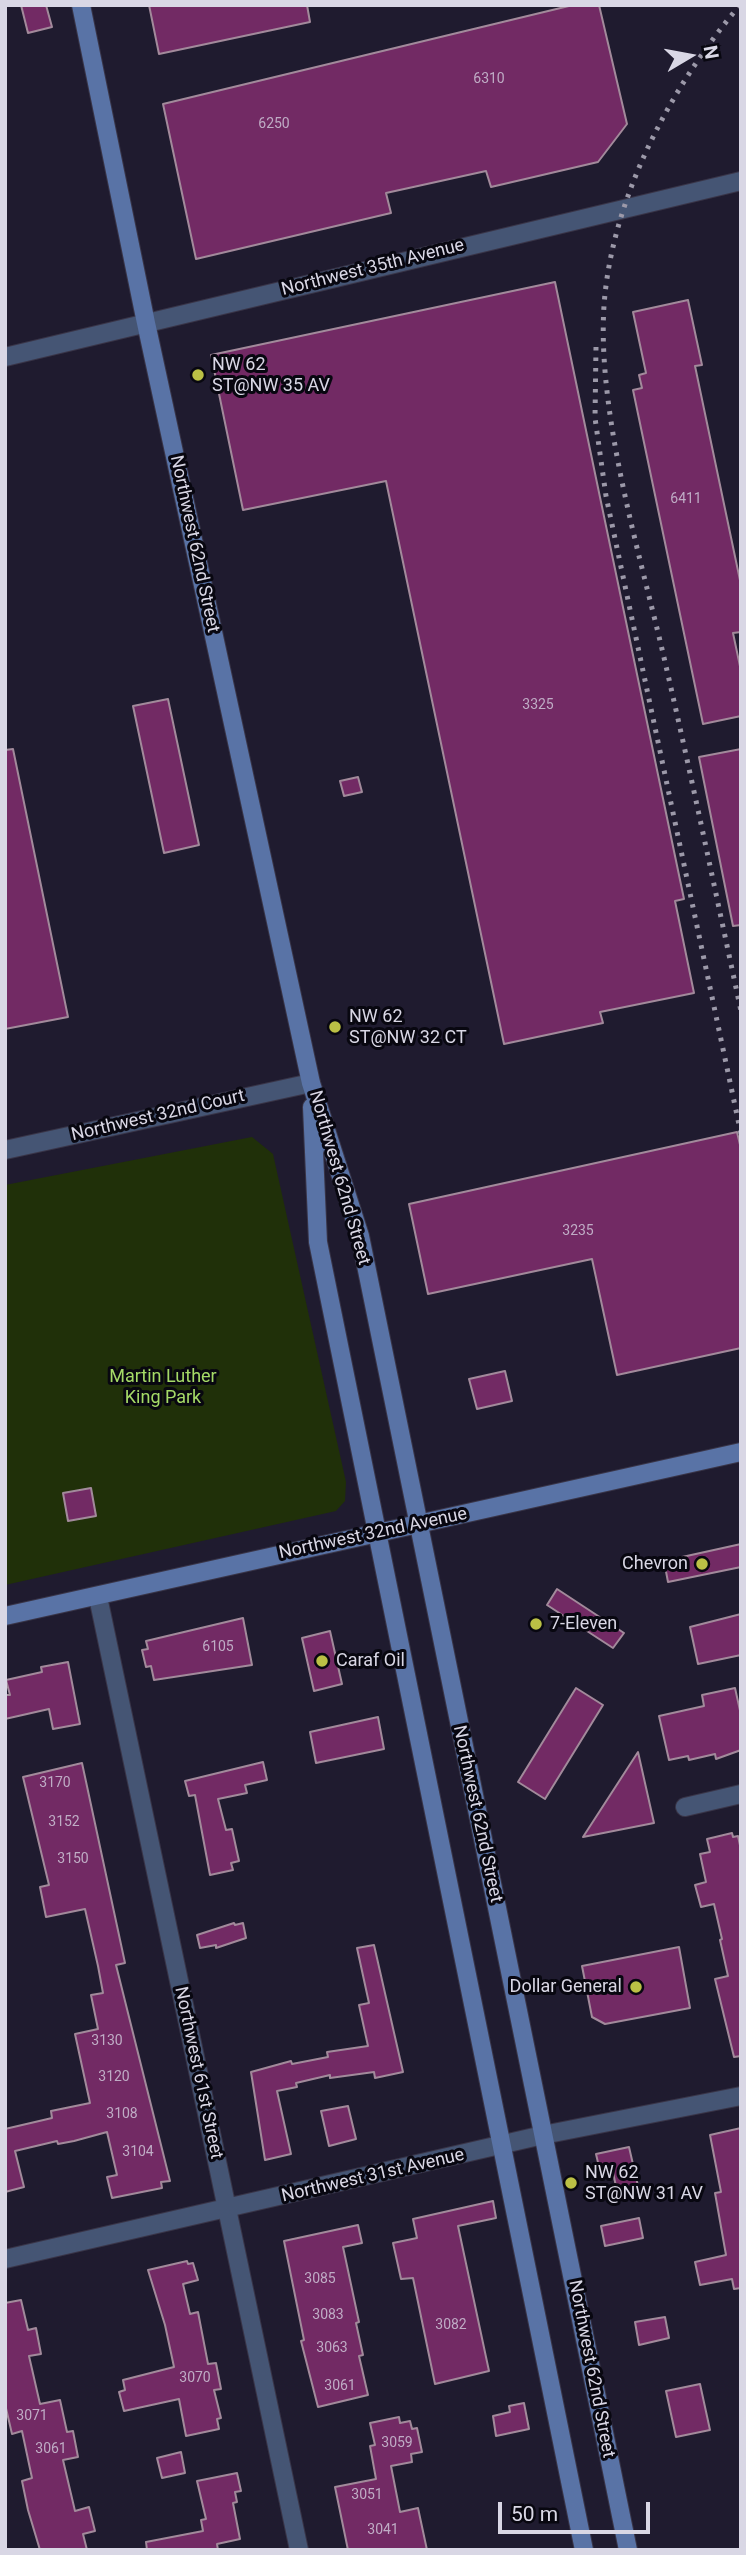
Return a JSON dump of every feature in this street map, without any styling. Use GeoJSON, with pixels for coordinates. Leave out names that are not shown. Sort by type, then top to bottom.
{"type":"FeatureCollection","features":[{"type":"Feature","properties":{"kind":"main road","name":"Northwest 62nd Street"},"geometry":{"type":"LineString","coordinates":[[81,5],[146,323],[311,1083],[359,1236],[628,2550]]}},
{"type":"Feature","properties":{"kind":"main road","name":"Northwest 62nd Street"},"geometry":{"type":"LineString","coordinates":[[311,1083],[318,1242],[584,2550]]}},
{"type":"Feature","properties":{"kind":"main road","name":"Northwest 32nd Avenue"},"geometry":{"type":"LineString","coordinates":[[5,1616],[741,1452]]}},
{"type":"Feature","properties":{"kind":"street","name":"Northwest 35th Avenue"},"geometry":{"type":"LineString","coordinates":[[5,357],[741,181]]}},
{"type":"Feature","properties":{"kind":"street","name":"Northwest 32nd Court"},"geometry":{"type":"LineString","coordinates":[[5,1150],[311,1083]]}},
{"type":"Feature","properties":{"kind":"street","name":"Northwest 61st Street"},"geometry":{"type":"LineString","coordinates":[[98,1597],[299,2550]]}},
{"type":"Feature","properties":{"kind":"street"},"geometry":{"type":"LineString","coordinates":[[685,1807],[741,1794]]}},
{"type":"Feature","properties":{"kind":"street","name":"Northwest 31st Avenue"},"geometry":{"type":"LineString","coordinates":[[5,2259],[227,2210],[543,2135],[741,2096]]}},
{"type":"Feature","properties":{"kind":"green space","name":"Martin Luther King Park"},"geometry":{"type":"Polygon","coordinates":[[[252,1137],[273,1154],[346,1482],[345,1501],[336,1511],[5,1585],[5,1185],[252,1137]]]}},
{"type":"Feature","properties":{"kind":"building"},"geometry":{"type":"Polygon","coordinates":[[[21,5],[46,5],[52,27],[28,33],[21,5]]]}},
{"type":"Feature","properties":{"kind":"building"},"geometry":{"type":"Polygon","coordinates":[[[149,5],[307,5],[310,22],[159,54],[149,5]]]}},
{"type":"Feature","properties":{"kind":"building"},"geometry":{"type":"Polygon","coordinates":[[[573,5],[599,5],[627,124],[598,162],[491,187],[486,171],[386,193],[391,213],[196,259],[163,104],[573,5]]]}},
{"type":"Feature","properties":{"kind":"building"},"geometry":{"type":"Polygon","coordinates":[[[555,282],[684,899],[675,901],[694,993],[600,1012],[603,1023],[504,1044],[386,481],[243,510],[211,355],[555,282]]]}},
{"type":"Feature","properties":{"kind":"building"},"geometry":{"type":"Polygon","coordinates":[[[688,300],[702,365],[695,366],[741,585],[741,632],[733,633],[741,671],[741,716],[703,724],[633,390],[642,388],[639,375],[646,373],[633,312],[688,300]]]}},
{"type":"Feature","properties":{"kind":"building"},"geometry":{"type":"Polygon","coordinates":[[[168,699],[199,845],[164,853],[133,706],[168,699]]]}},
{"type":"Feature","properties":{"kind":"building"},"geometry":{"type":"Polygon","coordinates":[[[13,749],[68,1017],[5,1029],[5,750],[13,749]]]}},
{"type":"Feature","properties":{"kind":"building"},"geometry":{"type":"Polygon","coordinates":[[[741,749],[741,925],[733,926],[699,757],[741,749]]]}},
{"type":"Feature","properties":{"kind":"building"},"geometry":{"type":"Polygon","coordinates":[[[358,777],[362,792],[344,796],[340,781],[358,777]]]}},
{"type":"Feature","properties":{"kind":"building"},"geometry":{"type":"Polygon","coordinates":[[[737,1132],[741,1149],[741,1348],[617,1375],[592,1259],[428,1294],[409,1204],[737,1132]]]}},
{"type":"Feature","properties":{"kind":"building"},"geometry":{"type":"Polygon","coordinates":[[[505,1371],[512,1401],[477,1409],[469,1379],[505,1371]]]}},
{"type":"Feature","properties":{"kind":"building"},"geometry":{"type":"Polygon","coordinates":[[[91,1488],[96,1516],[68,1521],[63,1493],[91,1488]]]}},
{"type":"Feature","properties":{"kind":"building","name":"Chevron"},"geometry":{"type":"Polygon","coordinates":[[[741,1544],[741,1567],[668,1582],[664,1561],[741,1544]]]}},
{"type":"Feature","properties":{"kind":"building"},"geometry":{"type":"Polygon","coordinates":[[[557,1589],[624,1633],[613,1648],[547,1605],[557,1589]]]}},
{"type":"Feature","properties":{"kind":"building"},"geometry":{"type":"Polygon","coordinates":[[[741,1614],[741,1655],[698,1664],[690,1627],[741,1614]]]}},
{"type":"Feature","properties":{"kind":"building"},"geometry":{"type":"Polygon","coordinates":[[[243,1618],[252,1665],[154,1680],[151,1666],[146,1667],[142,1650],[148,1649],[146,1641],[243,1618]]]}},
{"type":"Feature","properties":{"kind":"building","name":"Caraf Oil"},"geometry":{"type":"Polygon","coordinates":[[[330,1631],[342,1684],[314,1691],[302,1638],[330,1631]]]}},
{"type":"Feature","properties":{"kind":"building"},"geometry":{"type":"Polygon","coordinates":[[[68,1662],[80,1724],[53,1729],[49,1709],[5,1719],[5,1695],[10,1695],[6,1680],[42,1672],[41,1667],[68,1662]]]}},
{"type":"Feature","properties":{"kind":"building"},"geometry":{"type":"Polygon","coordinates":[[[576,1688],[603,1705],[545,1799],[518,1782],[576,1688]]]}},
{"type":"Feature","properties":{"kind":"building"},"geometry":{"type":"Polygon","coordinates":[[[735,1688],[741,1715],[741,1750],[716,1759],[715,1754],[689,1760],[688,1756],[669,1760],[659,1716],[704,1706],[702,1695],[735,1688]]]}},
{"type":"Feature","properties":{"kind":"building"},"geometry":{"type":"Polygon","coordinates":[[[378,1717],[384,1749],[316,1763],[310,1732],[378,1717]]]}},
{"type":"Feature","properties":{"kind":"building"},"geometry":{"type":"Polygon","coordinates":[[[638,1752],[654,1823],[583,1837],[638,1752]]]}},
{"type":"Feature","properties":{"kind":"building"},"geometry":{"type":"Polygon","coordinates":[[[263,1762],[267,1780],[245,1785],[247,1793],[218,1799],[226,1830],[232,1829],[239,1861],[231,1863],[233,1870],[210,1875],[195,1795],[189,1796],[185,1781],[263,1762]]]}},
{"type":"Feature","properties":{"kind":"building"},"geometry":{"type":"Polygon","coordinates":[[[82,1763],[125,1963],[116,1965],[170,2181],[161,2182],[162,2188],[112,2198],[107,2177],[117,2175],[107,2132],[74,2141],[58,2144],[57,2141],[15,2151],[24,2187],[5,2192],[5,2129],[52,2118],[51,2111],[90,2103],[75,2034],[98,2029],[91,1995],[103,1993],[98,1966],[85,1909],[46,1917],[40,1887],[49,1885],[23,1777],[82,1763]]]}},
{"type":"Feature","properties":{"kind":"building"},"geometry":{"type":"Polygon","coordinates":[[[732,1833],[733,1837],[738,1836],[741,1850],[741,2056],[734,2057],[715,1979],[728,1976],[720,1940],[722,1939],[714,1904],[701,1907],[695,1885],[706,1882],[700,1854],[710,1852],[707,1839],[732,1833]]]}},
{"type":"Feature","properties":{"kind":"building"},"geometry":{"type":"Polygon","coordinates":[[[234,1923],[243,1923],[246,1938],[216,1948],[216,1945],[200,1948],[197,1935],[234,1923]]]}},
{"type":"Feature","properties":{"kind":"building"},"geometry":{"type":"Polygon","coordinates":[[[374,1945],[403,2072],[375,2078],[374,2072],[330,2078],[330,2075],[296,2083],[297,2087],[277,2091],[291,2154],[265,2160],[251,2072],[291,2061],[292,2064],[328,2057],[327,2052],[368,2046],[359,2005],[369,2003],[357,1948],[374,1945]]]}},
{"type":"Feature","properties":{"kind":"building","name":"Dollar General"},"geometry":{"type":"Polygon","coordinates":[[[679,1947],[690,2008],[605,2024],[592,2017],[582,1966],[679,1947]]]}},
{"type":"Feature","properties":{"kind":"building"},"geometry":{"type":"Polygon","coordinates":[[[348,2106],[356,2139],[329,2146],[321,2111],[348,2106]]]}},
{"type":"Feature","properties":{"kind":"building"},"geometry":{"type":"Polygon","coordinates":[[[741,2128],[741,2288],[734,2289],[732,2279],[700,2285],[695,2262],[726,2255],[715,2193],[721,2192],[710,2135],[741,2128]]]}},
{"type":"Feature","properties":{"kind":"building"},"geometry":{"type":"Polygon","coordinates":[[[629,2147],[638,2186],[617,2191],[612,2168],[600,2171],[596,2154],[629,2147]]]}},
{"type":"Feature","properties":{"kind":"building"},"geometry":{"type":"Polygon","coordinates":[[[493,2201],[496,2218],[458,2226],[489,2371],[435,2384],[413,2278],[401,2279],[393,2243],[417,2238],[413,2219],[493,2201]]]}},
{"type":"Feature","properties":{"kind":"building"},"geometry":{"type":"Polygon","coordinates":[[[639,2218],[643,2238],[605,2246],[601,2226],[639,2218]]]}},
{"type":"Feature","properties":{"kind":"building"},"geometry":{"type":"Polygon","coordinates":[[[358,2225],[362,2243],[343,2247],[359,2322],[356,2323],[363,2355],[359,2356],[368,2395],[318,2407],[301,2341],[304,2340],[284,2241],[358,2225]]]}},
{"type":"Feature","properties":{"kind":"building"},"geometry":{"type":"Polygon","coordinates":[[[187,2261],[188,2264],[193,2263],[198,2280],[183,2284],[190,2314],[198,2312],[208,2364],[216,2363],[221,2389],[214,2390],[221,2418],[217,2419],[219,2429],[186,2436],[179,2399],[124,2411],[119,2392],[125,2390],[123,2380],[174,2367],[165,2325],[148,2270],[187,2261]]]}},
{"type":"Feature","properties":{"kind":"building"},"geometry":{"type":"Polygon","coordinates":[[[21,2300],[28,2330],[36,2328],[41,2354],[29,2356],[40,2404],[60,2400],[67,2432],[73,2431],[78,2457],[63,2460],[75,2511],[89,2507],[95,2531],[83,2534],[87,2550],[40,2550],[28,2510],[22,2481],[32,2478],[22,2431],[12,2434],[5,2404],[5,2303],[21,2300]]]}},
{"type":"Feature","properties":{"kind":"building"},"geometry":{"type":"Polygon","coordinates":[[[665,2317],[669,2338],[639,2345],[635,2322],[665,2317]]]}},
{"type":"Feature","properties":{"kind":"building"},"geometry":{"type":"Polygon","coordinates":[[[700,2384],[710,2430],[676,2437],[666,2391],[700,2384]]]}},
{"type":"Feature","properties":{"kind":"building"},"geometry":{"type":"Polygon","coordinates":[[[524,2403],[529,2429],[496,2436],[493,2416],[510,2412],[509,2406],[524,2403]]]}},
{"type":"Feature","properties":{"kind":"building"},"geometry":{"type":"Polygon","coordinates":[[[399,2417],[400,2423],[410,2421],[412,2429],[417,2428],[422,2452],[411,2454],[412,2462],[391,2466],[400,2512],[418,2508],[427,2550],[348,2550],[335,2487],[376,2479],[370,2446],[375,2445],[370,2423],[399,2417]]]}},
{"type":"Feature","properties":{"kind":"building"},"geometry":{"type":"Polygon","coordinates":[[[181,2452],[185,2473],[162,2478],[157,2458],[181,2452]]]}},
{"type":"Feature","properties":{"kind":"building"},"geometry":{"type":"Polygon","coordinates":[[[237,2473],[241,2491],[235,2492],[237,2502],[233,2503],[240,2539],[217,2544],[218,2550],[147,2550],[146,2542],[203,2531],[201,2520],[206,2519],[197,2481],[237,2473]]]}},
{"type":"Feature","properties":{"kind":"railway"},"geometry":{"type":"LineString","coordinates":[[740,5],[692,69],[652,140],[635,178],[611,255],[603,335],[606,379],[620,472],[662,649],[741,1011]]}},
{"type":"Feature","properties":{"kind":"railway"},"geometry":{"type":"LineString","coordinates":[[596,347],[595,418],[606,496],[741,1134]]}},
{"type":"Feature","properties":{"kind":"place","name":"NW 62 ST@NW 35 AV"},"geometry":{"type":"Point","coordinates":[198,375]}},
{"type":"Feature","properties":{"kind":"place","name":"NW 62 ST@NW 32 CT"},"geometry":{"type":"Point","coordinates":[335,1027]}},
{"type":"Feature","properties":{"kind":"place","name":"Chevron"},"geometry":{"type":"Point","coordinates":[702,1564]}},
{"type":"Feature","properties":{"kind":"place","name":"7-Eleven"},"geometry":{"type":"Point","coordinates":[536,1624]}},
{"type":"Feature","properties":{"kind":"place","name":"Caraf Oil"},"geometry":{"type":"Point","coordinates":[322,1661]}},
{"type":"Feature","properties":{"kind":"place","name":"Dollar General"},"geometry":{"type":"Point","coordinates":[636,1987]}},
{"type":"Feature","properties":{"kind":"place","name":"NW 62 ST@NW 31 AV"},"geometry":{"type":"Point","coordinates":[571,2183]}}]}
